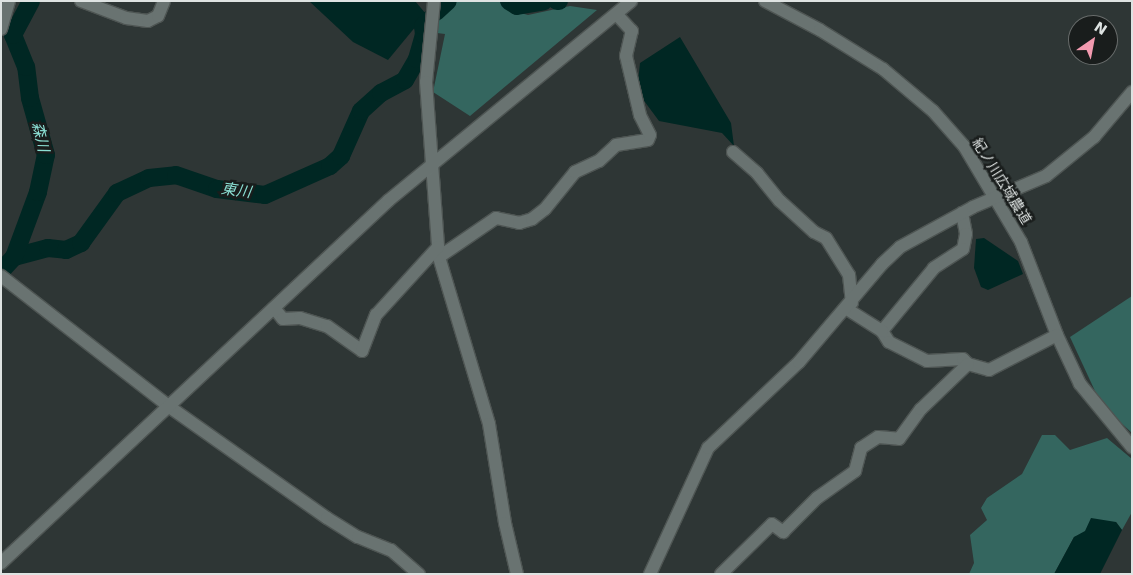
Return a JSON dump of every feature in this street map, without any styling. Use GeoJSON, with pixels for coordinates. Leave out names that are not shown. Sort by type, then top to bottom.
{"type":"FeatureCollection","features":[{"type":"Feature","properties":{"kind":"street"},"geometry":{"type":"LineString","coordinates":[[1,29],[9,1]]}},
{"type":"Feature","properties":{"kind":"street"},"geometry":{"type":"LineString","coordinates":[[81,1],[126,18],[148,21],[158,16],[164,1]]}},
{"type":"Feature","properties":{"kind":"street"},"geometry":{"type":"LineString","coordinates":[[434,1],[426,82],[430,165],[438,252],[489,424],[505,523],[517,574]]}},
{"type":"Feature","properties":{"kind":"street"},"geometry":{"type":"LineString","coordinates":[[1,563],[171,408],[274,308],[430,165],[630,1]]}},
{"type":"Feature","properties":{"kind":"street","name":"紀ノ川広域農道"},"geometry":{"type":"LineString","coordinates":[[765,1],[820,30],[883,69],[933,111],[964,146],[1021,242],[1057,335],[1080,384],[1132,447]]}},
{"type":"Feature","properties":{"kind":"street"},"geometry":{"type":"LineString","coordinates":[[274,308],[283,319],[300,318],[327,326],[362,351],[376,315],[438,252],[496,218],[518,224],[532,219],[546,209],[575,172],[599,161],[616,145],[648,140],[650,135],[640,115],[626,56],[632,31],[616,14]]}},
{"type":"Feature","properties":{"kind":"street"},"geometry":{"type":"LineString","coordinates":[[650,574],[708,448],[799,362],[900,247],[962,214],[1046,176],[1094,137],[1132,92]]}},
{"type":"Feature","properties":{"kind":"street"},"geometry":{"type":"LineString","coordinates":[[733,152],[756,173],[780,201],[814,232],[826,238],[849,275],[849,306]]}},
{"type":"Feature","properties":{"kind":"street"},"geometry":{"type":"LineString","coordinates":[[882,331],[934,268],[963,249],[966,234],[962,214]]}},
{"type":"Feature","properties":{"kind":"street"},"geometry":{"type":"LineString","coordinates":[[2,277],[171,408],[327,518],[358,537],[391,550],[419,574]]}},
{"type":"Feature","properties":{"kind":"street"},"geometry":{"type":"LineString","coordinates":[[849,306],[882,331],[889,342],[909,354],[927,361],[963,359],[968,364],[989,370],[1057,335]]}},
{"type":"Feature","properties":{"kind":"street"},"geometry":{"type":"LineString","coordinates":[[721,574],[772,524],[783,532],[817,498],[855,471],[861,448],[878,437],[899,439],[921,409],[968,364]]}},
{"type":"Feature","properties":{"kind":"shaded area"},"geometry":{"type":"Polygon","coordinates":[[[309,1],[415,1],[426,14],[388,60],[353,42],[309,1]]]}},
{"type":"Feature","properties":{"kind":"shaded area"},"geometry":{"type":"Polygon","coordinates":[[[457,1],[504,1],[510,10],[528,15],[570,6],[597,10],[470,116],[433,92],[445,34],[437,33],[437,20],[457,1]]]}},
{"type":"Feature","properties":{"kind":"shaded area"},"geometry":{"type":"Polygon","coordinates":[[[680,37],[731,123],[734,146],[722,133],[659,121],[642,98],[638,82],[640,63],[680,37]]]}},
{"type":"Feature","properties":{"kind":"shaded area"},"geometry":{"type":"Polygon","coordinates":[[[984,238],[1018,261],[1023,274],[988,290],[981,287],[974,268],[976,239],[984,238]]]}},
{"type":"Feature","properties":{"kind":"shaded area"},"geometry":{"type":"Polygon","coordinates":[[[1132,296],[1132,433],[1101,404],[1070,337],[1132,296]]]}},
{"type":"Feature","properties":{"kind":"shaded area"},"geometry":{"type":"Polygon","coordinates":[[[1042,435],[1055,435],[1070,450],[1107,438],[1132,459],[1132,512],[1122,530],[1116,522],[1074,537],[1054,574],[969,574],[974,563],[970,535],[987,520],[981,508],[987,498],[1022,474],[1042,435]]]}},
{"type":"Feature","properties":{"kind":"shaded area"},"geometry":{"type":"Polygon","coordinates":[[[1091,518],[1116,522],[1122,530],[1100,574],[1054,574],[1074,537],[1085,531],[1091,518]]]}},
{"type":"Feature","properties":{"kind":"waterway","name":"森川"},"geometry":{"type":"LineString","coordinates":[[1,271],[14,257],[38,192],[46,155],[30,98],[26,67],[13,35],[31,1]]}},
{"type":"Feature","properties":{"kind":"waterway","name":"東川"},"geometry":{"type":"LineString","coordinates":[[436,12],[448,1]]}},
{"type":"Feature","properties":{"kind":"waterway","name":"東川"},"geometry":{"type":"LineString","coordinates":[[509,1],[517,6],[544,1]]}},
{"type":"Feature","properties":{"kind":"waterway","name":"東川"},"geometry":{"type":"LineString","coordinates":[[14,257],[48,248],[66,250],[81,243],[117,193],[149,178],[176,175],[217,189],[265,195],[330,166],[341,156],[361,111],[381,93],[405,80],[417,59],[424,35],[423,26],[430,19]]}}]}
